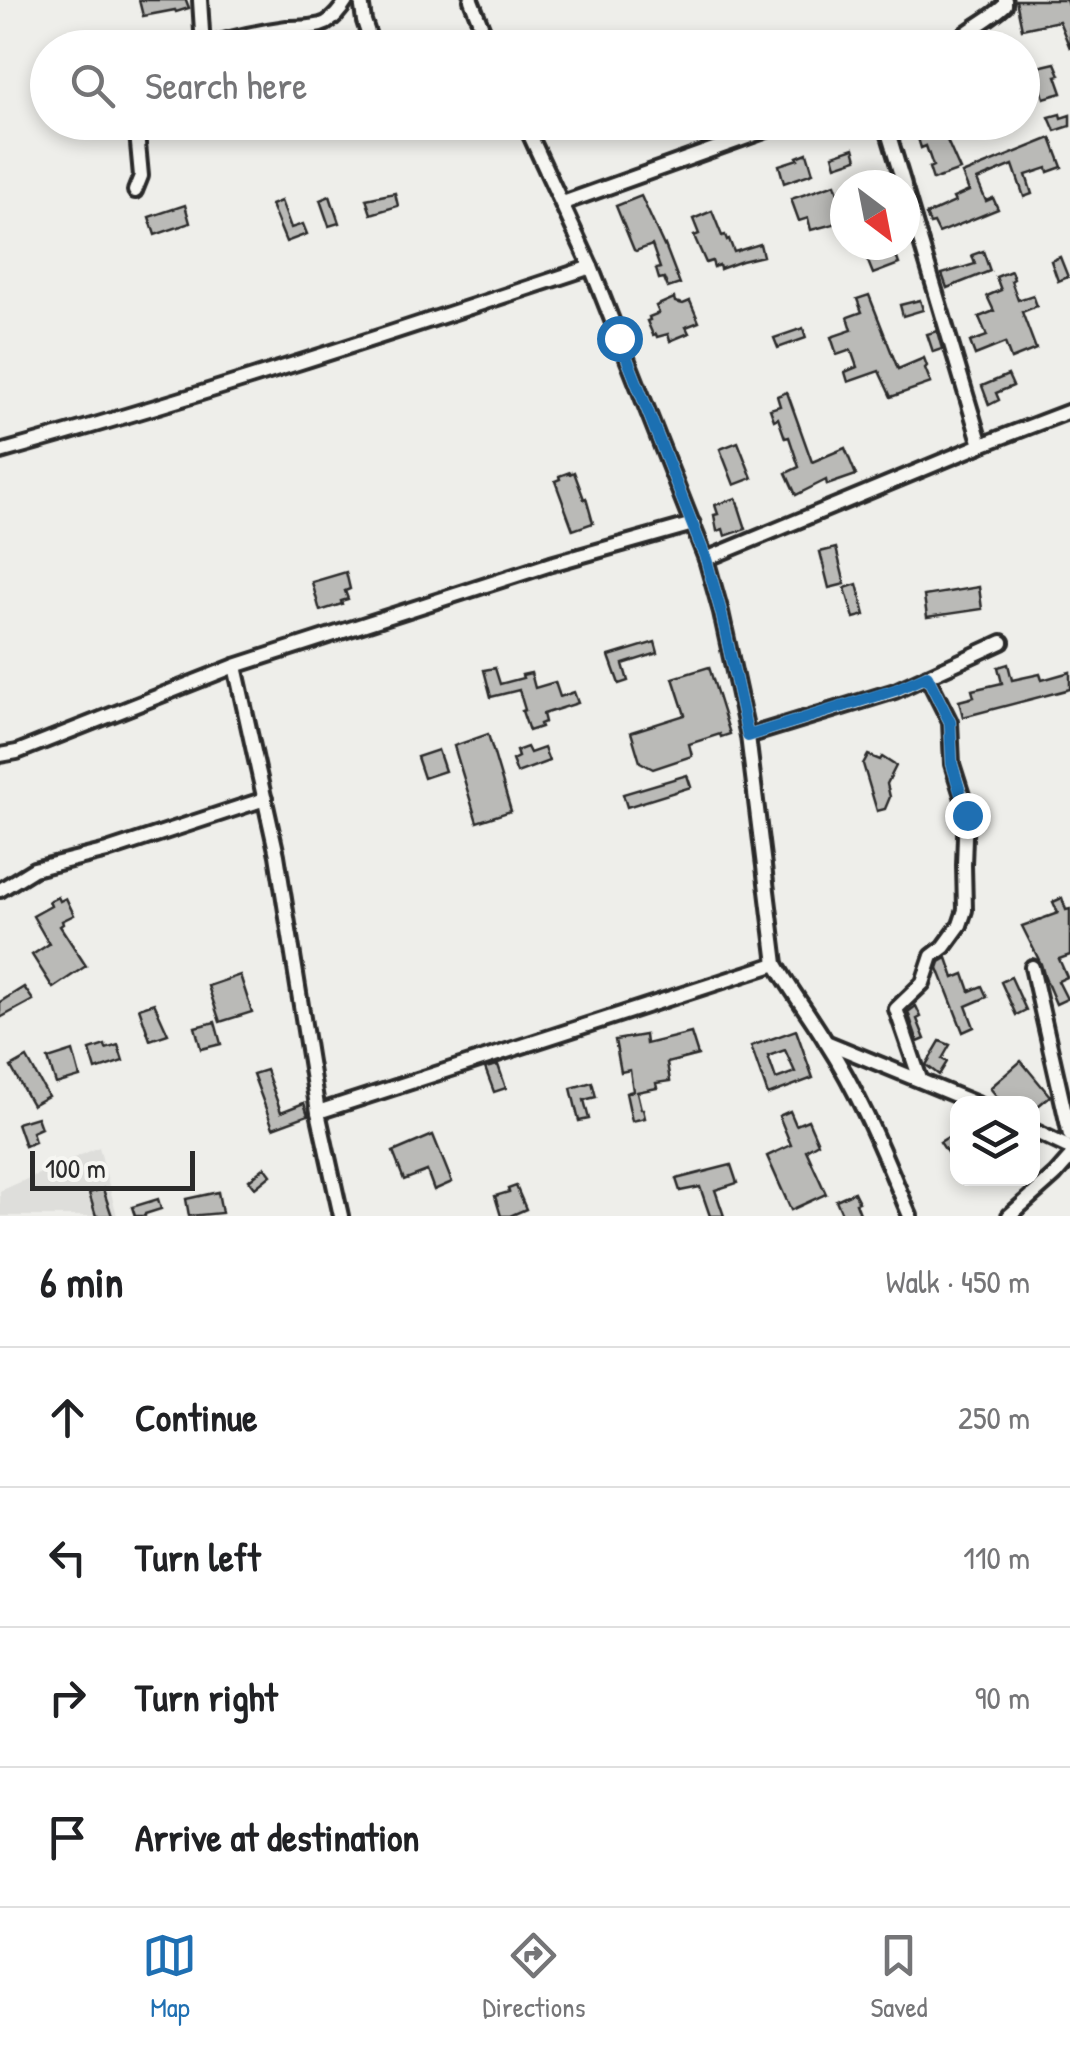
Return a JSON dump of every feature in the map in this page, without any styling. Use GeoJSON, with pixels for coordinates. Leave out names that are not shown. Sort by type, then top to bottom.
{"type":"FeatureCollection","features":[{"type":"Feature","properties":{"kind":"street"},"geometry":{"type":"LineString","coordinates":[[200,0],[201,30]]}},
{"type":"Feature","properties":{"kind":"street"},"geometry":{"type":"LineString","coordinates":[[279,30],[326,24],[347,0]]}},
{"type":"Feature","properties":{"kind":"street"},"geometry":{"type":"LineString","coordinates":[[361,0],[367,30]]}},
{"type":"Feature","properties":{"kind":"street"},"geometry":{"type":"LineString","coordinates":[[471,0],[483,30]]}},
{"type":"Feature","properties":{"kind":"street"},"geometry":{"type":"LineString","coordinates":[[966,30],[990,20],[1005,0]]}},
{"type":"Feature","properties":{"kind":"street"},"geometry":{"type":"LineString","coordinates":[[135,191],[141,176],[138,140]]}},
{"type":"Feature","properties":{"kind":"street"},"geometry":{"type":"LineString","coordinates":[[533,140],[591,267],[706,559],[748,736],[776,964],[826,1042],[910,1216]]}},
{"type":"Feature","properties":{"kind":"street"},"geometry":{"type":"LineString","coordinates":[[563,204],[739,140]]}},
{"type":"Feature","properties":{"kind":"street"},"geometry":{"type":"LineString","coordinates":[[891,140],[899,170]]}},
{"type":"Feature","properties":{"kind":"street"},"geometry":{"type":"LineString","coordinates":[[920,240],[982,445]]}},
{"type":"Feature","properties":{"kind":"street"},"geometry":{"type":"LineString","coordinates":[[0,452],[107,423],[591,267]]}},
{"type":"Feature","properties":{"kind":"street"},"geometry":{"type":"LineString","coordinates":[[706,559],[1070,410]]}},
{"type":"Feature","properties":{"kind":"street"},"geometry":{"type":"LineString","coordinates":[[0,756],[235,666],[551,564],[692,524]]}},
{"type":"Feature","properties":{"kind":"street"},"geometry":{"type":"LineString","coordinates":[[748,736],[895,690],[1002,642]]}},
{"type":"Feature","properties":{"kind":"street"},"geometry":{"type":"LineString","coordinates":[[235,666],[277,854],[318,1112],[342,1216]]}},
{"type":"Feature","properties":{"kind":"street"},"geometry":{"type":"LineString","coordinates":[[920,1079],[896,1009],[924,983],[932,956],[960,925],[965,910],[967,821],[952,764],[950,722],[927,676]]}},
{"type":"Feature","properties":{"kind":"street"},"geometry":{"type":"LineString","coordinates":[[0,890],[34,869],[265,799]]}},
{"type":"Feature","properties":{"kind":"street"},"geometry":{"type":"LineString","coordinates":[[318,1112],[776,964]]}},
{"type":"Feature","properties":{"kind":"street"},"geometry":{"type":"LineString","coordinates":[[1032,967],[1070,1135]]}},
{"type":"Feature","properties":{"kind":"street"},"geometry":{"type":"LineString","coordinates":[[826,1042],[959,1096]]}},
{"type":"Feature","properties":{"kind":"street"},"geometry":{"type":"LineString","coordinates":[[1040,1134],[1070,1148]]}},
{"type":"Feature","properties":{"kind":"street"},"geometry":{"type":"LineString","coordinates":[[1008,1216],[1070,1158]]}},
{"type":"Feature","properties":{"kind":"shaded area"},"geometry":{"type":"Polygon","coordinates":[[[99,1147],[117,1216],[0,1216],[0,1191],[99,1147]]]}},
{"type":"Feature","properties":{"kind":"building"},"geometry":{"type":"Polygon","coordinates":[[[139,0],[186,0],[189,8],[143,16],[139,0]]]}},
{"type":"Feature","properties":{"kind":"building"},"geometry":{"type":"Polygon","coordinates":[[[1016,0],[1066,0],[1070,11],[1070,48],[1059,21],[1022,29],[1016,0]]]}},
{"type":"Feature","properties":{"kind":"building"},"geometry":{"type":"Polygon","coordinates":[[[1055,63],[1062,93],[1044,98],[1040,67],[1055,63]]]}},
{"type":"Feature","properties":{"kind":"building"},"geometry":{"type":"Polygon","coordinates":[[[1060,114],[1061,118],[1070,115],[1070,126],[1055,131],[1049,117],[1060,114]]]}},
{"type":"Feature","properties":{"kind":"building"},"geometry":{"type":"Polygon","coordinates":[[[1051,138],[1062,167],[1026,175],[1032,194],[1024,197],[1013,165],[977,180],[986,201],[993,198],[998,209],[939,233],[934,223],[930,224],[926,215],[969,191],[962,174],[1051,138]]]}},
{"type":"Feature","properties":{"kind":"building"},"geometry":{"type":"Polygon","coordinates":[[[919,140],[947,140],[960,170],[933,180],[926,146],[921,148],[919,140]]]}},
{"type":"Feature","properties":{"kind":"building"},"geometry":{"type":"Polygon","coordinates":[[[854,148],[857,159],[836,166],[833,155],[854,148]]]}},
{"type":"Feature","properties":{"kind":"building"},"geometry":{"type":"Polygon","coordinates":[[[807,153],[813,173],[784,183],[779,165],[807,153]]]}},
{"type":"Feature","properties":{"kind":"building"},"geometry":{"type":"Polygon","coordinates":[[[830,186],[830,225],[811,230],[808,218],[799,221],[791,199],[830,186]]]}},
{"type":"Feature","properties":{"kind":"building"},"geometry":{"type":"Polygon","coordinates":[[[395,193],[398,206],[371,214],[366,199],[395,193]]]}},
{"type":"Feature","properties":{"kind":"building"},"geometry":{"type":"Polygon","coordinates":[[[330,196],[339,223],[329,226],[320,200],[330,196]]]}},
{"type":"Feature","properties":{"kind":"building"},"geometry":{"type":"Polygon","coordinates":[[[641,196],[680,284],[668,288],[664,278],[659,279],[656,269],[660,268],[652,245],[634,250],[616,206],[641,196]]]}},
{"type":"Feature","properties":{"kind":"building"},"geometry":{"type":"Polygon","coordinates":[[[281,201],[291,228],[303,224],[307,234],[286,242],[271,205],[281,201]]]}},
{"type":"Feature","properties":{"kind":"building"},"geometry":{"type":"Polygon","coordinates":[[[185,205],[190,223],[155,235],[149,217],[185,205]]]}},
{"type":"Feature","properties":{"kind":"building"},"geometry":{"type":"Polygon","coordinates":[[[712,211],[722,236],[729,239],[734,252],[760,244],[763,256],[720,269],[712,261],[706,263],[694,236],[699,234],[693,219],[712,211]]]}},
{"type":"Feature","properties":{"kind":"building"},"geometry":{"type":"Polygon","coordinates":[[[983,251],[990,271],[947,288],[942,274],[975,264],[972,255],[983,251]]]}},
{"type":"Feature","properties":{"kind":"building"},"geometry":{"type":"Polygon","coordinates":[[[1060,257],[1068,277],[1058,281],[1051,261],[1060,257]]]}},
{"type":"Feature","properties":{"kind":"building"},"geometry":{"type":"Polygon","coordinates":[[[867,260],[898,260],[899,264],[873,274],[867,260]]]}},
{"type":"Feature","properties":{"kind":"building"},"geometry":{"type":"Polygon","coordinates":[[[1011,271],[1018,300],[1033,295],[1037,306],[1022,312],[1036,349],[1011,359],[1005,343],[975,355],[970,342],[987,336],[979,317],[994,311],[987,296],[1001,290],[996,277],[1011,271]]]}},
{"type":"Feature","properties":{"kind":"building"},"geometry":{"type":"Polygon","coordinates":[[[869,295],[898,369],[924,358],[931,383],[891,397],[879,371],[848,382],[845,372],[857,367],[851,350],[837,355],[831,337],[852,330],[848,317],[862,312],[857,299],[869,295]]]}},
{"type":"Feature","properties":{"kind":"building"},"geometry":{"type":"Polygon","coordinates":[[[674,298],[683,304],[690,301],[699,322],[686,327],[689,333],[670,341],[668,334],[653,335],[647,321],[659,313],[656,306],[674,298]]]}},
{"type":"Feature","properties":{"kind":"building"},"geometry":{"type":"Polygon","coordinates":[[[920,300],[923,310],[903,316],[900,305],[920,300]]]}},
{"type":"Feature","properties":{"kind":"building"},"geometry":{"type":"Polygon","coordinates":[[[803,328],[806,338],[778,348],[774,338],[803,328]]]}},
{"type":"Feature","properties":{"kind":"building"},"geometry":{"type":"Polygon","coordinates":[[[937,331],[942,349],[933,352],[927,334],[937,331]]]}},
{"type":"Feature","properties":{"kind":"building"},"geometry":{"type":"Polygon","coordinates":[[[1008,375],[1013,386],[996,393],[999,400],[989,405],[982,386],[1008,375]]]}},
{"type":"Feature","properties":{"kind":"building"},"geometry":{"type":"Polygon","coordinates":[[[787,392],[812,462],[845,448],[856,475],[827,485],[826,480],[796,495],[786,473],[799,467],[789,437],[785,438],[770,409],[780,406],[777,396],[787,392]]]}},
{"type":"Feature","properties":{"kind":"building"},"geometry":{"type":"Polygon","coordinates":[[[738,442],[752,478],[734,485],[720,449],[738,442]]]}},
{"type":"Feature","properties":{"kind":"building"},"geometry":{"type":"Polygon","coordinates":[[[574,472],[586,498],[593,523],[573,530],[555,481],[574,472]]]}},
{"type":"Feature","properties":{"kind":"building"},"geometry":{"type":"Polygon","coordinates":[[[736,498],[746,529],[725,536],[723,529],[717,531],[715,505],[736,498]]]}},
{"type":"Feature","properties":{"kind":"building"},"geometry":{"type":"Polygon","coordinates":[[[836,548],[845,584],[829,588],[820,552],[836,548]]]}},
{"type":"Feature","properties":{"kind":"building"},"geometry":{"type":"Polygon","coordinates":[[[346,572],[348,599],[320,611],[312,582],[346,572]]]}},
{"type":"Feature","properties":{"kind":"building"},"geometry":{"type":"Polygon","coordinates":[[[857,584],[865,615],[854,618],[845,588],[857,584]]]}},
{"type":"Feature","properties":{"kind":"building"},"geometry":{"type":"Polygon","coordinates":[[[979,587],[982,609],[927,617],[924,596],[979,587]]]}},
{"type":"Feature","properties":{"kind":"building"},"geometry":{"type":"Polygon","coordinates":[[[655,642],[658,653],[623,664],[628,681],[619,684],[609,656],[655,642]]]}},
{"type":"Feature","properties":{"kind":"building"},"geometry":{"type":"Polygon","coordinates":[[[1008,664],[1012,680],[1040,674],[1042,680],[1070,672],[1070,689],[963,717],[959,701],[974,697],[972,690],[1002,683],[998,667],[1008,664]]]}},
{"type":"Feature","properties":{"kind":"building"},"geometry":{"type":"Polygon","coordinates":[[[709,667],[730,734],[689,744],[692,756],[653,769],[640,762],[631,732],[685,715],[673,678],[709,667]]]}},
{"type":"Feature","properties":{"kind":"building"},"geometry":{"type":"Polygon","coordinates":[[[495,668],[500,684],[531,673],[535,688],[555,682],[560,697],[574,692],[578,703],[543,714],[545,722],[541,727],[529,731],[519,690],[491,697],[484,670],[495,668]]]}},
{"type":"Feature","properties":{"kind":"building"},"geometry":{"type":"Polygon","coordinates":[[[488,734],[511,811],[477,822],[454,746],[488,734]]]}},
{"type":"Feature","properties":{"kind":"building"},"geometry":{"type":"Polygon","coordinates":[[[527,747],[530,753],[544,748],[549,761],[517,773],[512,760],[518,757],[516,751],[527,747]]]}},
{"type":"Feature","properties":{"kind":"building"},"geometry":{"type":"Polygon","coordinates":[[[438,750],[445,771],[424,778],[417,757],[438,750]]]}},
{"type":"Feature","properties":{"kind":"building"},"geometry":{"type":"Polygon","coordinates":[[[868,755],[880,760],[882,757],[896,766],[887,784],[890,797],[885,809],[877,811],[863,764],[868,755]]]}},
{"type":"Feature","properties":{"kind":"building"},"geometry":{"type":"Polygon","coordinates":[[[687,775],[691,787],[627,807],[623,794],[687,775]]]}},
{"type":"Feature","properties":{"kind":"building"},"geometry":{"type":"Polygon","coordinates":[[[58,897],[60,901],[66,898],[74,915],[60,926],[86,966],[53,988],[32,955],[49,944],[33,916],[58,897]]]}},
{"type":"Feature","properties":{"kind":"building"},"geometry":{"type":"Polygon","coordinates":[[[1062,898],[1066,910],[1070,909],[1070,955],[1059,959],[1067,977],[1058,981],[1067,999],[1056,1004],[1022,926],[1058,913],[1053,902],[1062,898]]]}},
{"type":"Feature","properties":{"kind":"building"},"geometry":{"type":"Polygon","coordinates":[[[947,958],[954,978],[964,974],[970,991],[982,986],[987,997],[966,1006],[974,1027],[963,1032],[938,968],[947,958]]]}},
{"type":"Feature","properties":{"kind":"building"},"geometry":{"type":"Polygon","coordinates":[[[240,975],[252,1012],[220,1022],[208,986],[240,975]]]}},
{"type":"Feature","properties":{"kind":"building"},"geometry":{"type":"Polygon","coordinates":[[[1011,977],[1026,1010],[1016,1015],[1001,982],[1011,977]]]}},
{"type":"Feature","properties":{"kind":"building"},"geometry":{"type":"Polygon","coordinates":[[[24,987],[33,1000],[0,1018],[0,1002],[24,987]]]}},
{"type":"Feature","properties":{"kind":"building"},"geometry":{"type":"Polygon","coordinates":[[[154,1003],[168,1034],[150,1040],[139,1008],[154,1003]]]}},
{"type":"Feature","properties":{"kind":"building"},"geometry":{"type":"Polygon","coordinates":[[[916,1006],[925,1039],[918,1042],[908,1012],[916,1006]]]}},
{"type":"Feature","properties":{"kind":"building"},"geometry":{"type":"Polygon","coordinates":[[[215,1022],[221,1044],[201,1049],[195,1027],[215,1022]]]}},
{"type":"Feature","properties":{"kind":"building"},"geometry":{"type":"Polygon","coordinates":[[[796,1030],[813,1078],[768,1095],[751,1046],[796,1030]],[[785,1050],[768,1056],[776,1079],[795,1072],[785,1050]]]}},
{"type":"Feature","properties":{"kind":"building"},"geometry":{"type":"Polygon","coordinates":[[[691,1033],[698,1055],[667,1063],[670,1081],[637,1092],[645,1118],[632,1121],[626,1093],[633,1091],[630,1070],[621,1072],[615,1040],[645,1035],[646,1044],[691,1033]]]}},
{"type":"Feature","properties":{"kind":"building"},"geometry":{"type":"Polygon","coordinates":[[[940,1041],[950,1045],[942,1059],[947,1062],[939,1075],[926,1065],[940,1041]]]}},
{"type":"Feature","properties":{"kind":"building"},"geometry":{"type":"Polygon","coordinates":[[[105,1045],[106,1049],[118,1045],[123,1061],[96,1070],[90,1050],[105,1045]]]}},
{"type":"Feature","properties":{"kind":"building"},"geometry":{"type":"Polygon","coordinates":[[[73,1051],[80,1077],[56,1084],[48,1059],[73,1051]]]}},
{"type":"Feature","properties":{"kind":"building"},"geometry":{"type":"Polygon","coordinates":[[[27,1058],[48,1096],[32,1105],[11,1067],[27,1058]]]}},
{"type":"Feature","properties":{"kind":"building"},"geometry":{"type":"Polygon","coordinates":[[[1021,1061],[1050,1096],[1040,1104],[1040,1096],[996,1096],[990,1088],[1021,1061]]]}},
{"type":"Feature","properties":{"kind":"building"},"geometry":{"type":"Polygon","coordinates":[[[498,1065],[506,1088],[494,1092],[485,1068],[498,1065]]]}},
{"type":"Feature","properties":{"kind":"building"},"geometry":{"type":"Polygon","coordinates":[[[266,1070],[281,1112],[304,1103],[308,1115],[273,1128],[253,1074],[266,1070]]]}},
{"type":"Feature","properties":{"kind":"building"},"geometry":{"type":"Polygon","coordinates":[[[592,1082],[596,1097],[584,1100],[589,1119],[579,1121],[571,1088],[592,1082]]]}},
{"type":"Feature","properties":{"kind":"building"},"geometry":{"type":"Polygon","coordinates":[[[790,1111],[796,1125],[808,1120],[818,1143],[806,1150],[826,1194],[791,1210],[767,1156],[791,1145],[779,1116],[790,1111]]]}},
{"type":"Feature","properties":{"kind":"building"},"geometry":{"type":"Polygon","coordinates":[[[37,1117],[41,1128],[32,1132],[35,1142],[25,1146],[17,1123],[37,1117]]]}},
{"type":"Feature","properties":{"kind":"building"},"geometry":{"type":"Polygon","coordinates":[[[433,1135],[452,1182],[434,1190],[427,1171],[404,1180],[393,1152],[433,1135]]]}},
{"type":"Feature","properties":{"kind":"building"},"geometry":{"type":"Polygon","coordinates":[[[950,1136],[950,1157],[940,1142],[950,1136]]]}},
{"type":"Feature","properties":{"kind":"building"},"geometry":{"type":"Polygon","coordinates":[[[731,1165],[737,1183],[715,1190],[724,1216],[710,1216],[700,1187],[680,1191],[676,1179],[731,1165]]]}},
{"type":"Feature","properties":{"kind":"building"},"geometry":{"type":"Polygon","coordinates":[[[265,1167],[271,1175],[255,1188],[249,1180],[265,1167]]]}},
{"type":"Feature","properties":{"kind":"building"},"geometry":{"type":"Polygon","coordinates":[[[516,1186],[526,1209],[501,1216],[495,1196],[516,1186]]]}},
{"type":"Feature","properties":{"kind":"building"},"geometry":{"type":"Polygon","coordinates":[[[103,1189],[112,1216],[96,1216],[89,1193],[103,1189]]]}},
{"type":"Feature","properties":{"kind":"building"},"geometry":{"type":"Polygon","coordinates":[[[218,1192],[222,1213],[189,1216],[186,1199],[218,1192]]]}},
{"type":"Feature","properties":{"kind":"building"},"geometry":{"type":"Polygon","coordinates":[[[854,1192],[861,1216],[843,1216],[836,1200],[854,1192]]]}},
{"type":"Feature","properties":{"kind":"building"},"geometry":{"type":"Polygon","coordinates":[[[158,1199],[161,1209],[135,1216],[132,1207],[158,1199]]]}},
{"type":"Feature","properties":{"kind":"route"},"geometry":{"type":"LineString","coordinates":[[619,338],[706,559],[748,736],[895,690],[927,676],[950,722],[952,764],[967,815]]}}]}
